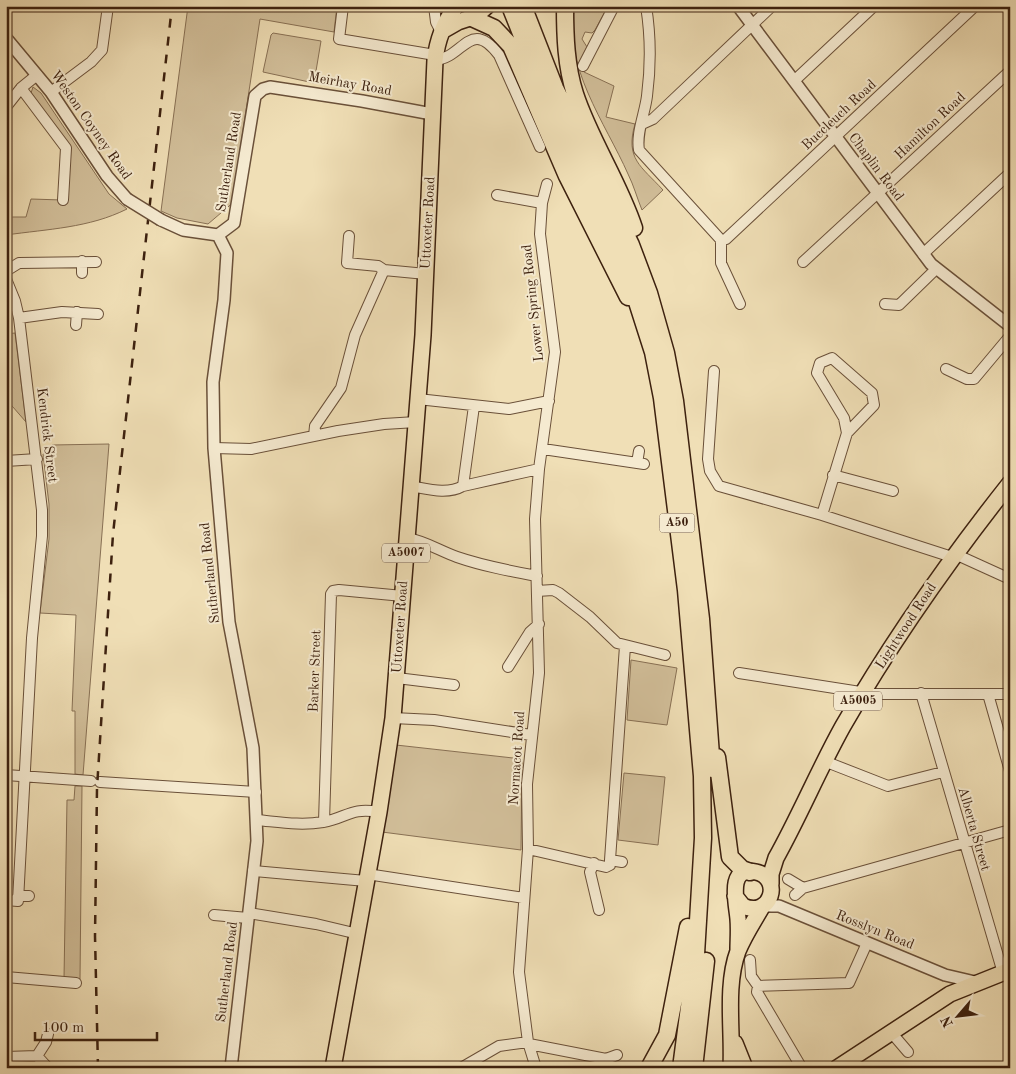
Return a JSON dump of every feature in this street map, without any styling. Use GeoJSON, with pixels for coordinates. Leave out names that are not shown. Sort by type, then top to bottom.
{"type":"FeatureCollection","features":[{"type":"Feature","properties":{"kind":"highway","name":"A50"},"geometry":{"type":"LineString","coordinates":[[510,6],[550,106],[622,255],[653,352],[662,398],[686,590],[702,776],[702,826],[696,954],[681,1068]]}},
{"type":"Feature","properties":{"kind":"highway","name":"A50"},"geometry":{"type":"LineString","coordinates":[[523,6],[555,88],[631,245],[649,293],[666,353],[675,401],[709,702],[713,788],[708,950],[694,1068]]}},
{"type":"Feature","properties":{"kind":"highway"},"geometry":{"type":"LineString","coordinates":[[565,6],[566,50],[576,95],[631,219],[653,291],[666,353]]}},
{"type":"Feature","properties":{"kind":"highway"},"geometry":{"type":"LineString","coordinates":[[479,12],[511,46],[567,176],[635,312],[662,398]]}},
{"type":"Feature","properties":{"kind":"highway"},"geometry":{"type":"LineString","coordinates":[[709,702],[729,851],[737,866],[752,872]]}},
{"type":"Feature","properties":{"kind":"highway"},"geometry":{"type":"LineString","coordinates":[[649,1068],[667,1035],[685,951],[702,826]]}},
{"type":"Feature","properties":{"kind":"main road","name":"Uttoxeter Road"},"geometry":{"type":"LineString","coordinates":[[333,1068],[379,812],[393,718],[426,274],[435,58],[448,19],[457,6]]}},
{"type":"Feature","properties":{"kind":"main road","name":"A5007"},"geometry":{"type":"LineString","coordinates":[[457,6],[462,15],[479,12]]}},
{"type":"Feature","properties":{"kind":"main road"},"geometry":{"type":"LineString","coordinates":[[443,32],[479,12]]}},
{"type":"Feature","properties":{"kind":"main road","name":"Lightwood Road"},"geometry":{"type":"LineString","coordinates":[[771,885],[771,874],[776,858],[824,761],[864,691],[953,555],[1010,483]]}},
{"type":"Feature","properties":{"kind":"main road"},"geometry":{"type":"LineString","coordinates":[[744,955],[735,896],[737,880],[741,875],[752,872],[776,858]]}},
{"type":"Feature","properties":{"kind":"main road"},"geometry":{"type":"LineString","coordinates":[[731,1068],[733,1037],[732,993],[763,906],[770,897],[771,885],[763,874],[752,872]]}},
{"type":"Feature","properties":{"kind":"main road"},"geometry":{"type":"LineString","coordinates":[[735,896],[738,902],[748,908],[763,906]]}},
{"type":"Feature","properties":{"kind":"main road"},"geometry":{"type":"LineString","coordinates":[[837,1068],[953,993],[975,982],[1006,972]]}},
{"type":"Feature","properties":{"kind":"main road"},"geometry":{"type":"LineString","coordinates":[[733,1037],[745,1068]]}},
{"type":"Feature","properties":{"kind":"street"},"geometry":{"type":"LineString","coordinates":[[51,92],[91,62],[102,50],[108,6]]}},
{"type":"Feature","properties":{"kind":"street"},"geometry":{"type":"LineString","coordinates":[[343,6],[339,39],[435,58],[448,58],[471,39],[477,38],[488,42],[499,54],[502,74],[540,147]]}},
{"type":"Feature","properties":{"kind":"street"},"geometry":{"type":"LineString","coordinates":[[434,6],[436,22],[443,32]]}},
{"type":"Feature","properties":{"kind":"street"},"geometry":{"type":"LineString","coordinates":[[583,66],[590,39],[614,6]]}},
{"type":"Feature","properties":{"kind":"street"},"geometry":{"type":"LineString","coordinates":[[646,6],[651,44],[651,62],[638,140],[641,155],[720,240],[721,263],[735,301]]}},
{"type":"Feature","properties":{"kind":"street","name":"Chaplin Road"},"geometry":{"type":"LineString","coordinates":[[738,6],[835,138],[936,269],[1010,326]]}},
{"type":"Feature","properties":{"kind":"street"},"geometry":{"type":"LineString","coordinates":[[642,124],[653,119],[772,6]]}},
{"type":"Feature","properties":{"kind":"street"},"geometry":{"type":"LineString","coordinates":[[794,81],[874,6]]}},
{"type":"Feature","properties":{"kind":"street","name":"Buccleuch Road"},"geometry":{"type":"LineString","coordinates":[[720,240],[726,239],[975,6]]}},
{"type":"Feature","properties":{"kind":"street","name":"Weston Coyney Road"},"geometry":{"type":"LineString","coordinates":[[6,38],[51,92],[107,176],[127,199],[160,220],[183,230],[218,235]]}},
{"type":"Feature","properties":{"kind":"street","name":"Hamilton Road"},"geometry":{"type":"LineString","coordinates":[[803,262],[1010,70]]}},
{"type":"Feature","properties":{"kind":"street"},"geometry":{"type":"LineString","coordinates":[[6,108],[21,88],[37,75]]}},
{"type":"Feature","properties":{"kind":"street","name":"Meirhay Road"},"geometry":{"type":"LineString","coordinates":[[263,88],[270,86],[362,100],[432,114]]}},
{"type":"Feature","properties":{"kind":"street"},"geometry":{"type":"LineString","coordinates":[[21,88],[66,148],[63,200]]}},
{"type":"Feature","properties":{"kind":"street","name":"Sutherland Road"},"geometry":{"type":"LineString","coordinates":[[231,1068],[249,916],[257,820],[254,748],[229,622],[214,448],[213,382],[224,300],[227,253],[218,235],[234,223],[254,96],[263,88]]}},
{"type":"Feature","properties":{"kind":"street"},"geometry":{"type":"LineString","coordinates":[[924,254],[1010,173]]}},
{"type":"Feature","properties":{"kind":"street","name":"Lower Spring Road"},"geometry":{"type":"LineString","coordinates":[[543,449],[555,352],[540,234],[542,203],[547,184]]}},
{"type":"Feature","properties":{"kind":"street"},"geometry":{"type":"LineString","coordinates":[[497,195],[542,203]]}},
{"type":"Feature","properties":{"kind":"street"},"geometry":{"type":"LineString","coordinates":[[349,236],[347,263],[378,266],[384,270],[426,274]]}},
{"type":"Feature","properties":{"kind":"street"},"geometry":{"type":"LineString","coordinates":[[82,261],[82,273]]}},
{"type":"Feature","properties":{"kind":"street"},"geometry":{"type":"LineString","coordinates":[[6,271],[19,263],[96,262]]}},
{"type":"Feature","properties":{"kind":"street"},"geometry":{"type":"LineString","coordinates":[[885,304],[899,305],[936,269]]}},
{"type":"Feature","properties":{"kind":"street"},"geometry":{"type":"LineString","coordinates":[[314,436],[315,426],[341,388],[355,335],[384,270]]}},
{"type":"Feature","properties":{"kind":"street","name":"Kendrick Street"},"geometry":{"type":"LineString","coordinates":[[6,279],[19,318],[42,510],[42,536],[32,638],[24,776],[23,896],[18,901],[6,900]]}},
{"type":"Feature","properties":{"kind":"street"},"geometry":{"type":"LineString","coordinates":[[19,318],[62,312],[98,314]]}},
{"type":"Feature","properties":{"kind":"street"},"geometry":{"type":"LineString","coordinates":[[76,325],[77,312]]}},
{"type":"Feature","properties":{"kind":"street"},"geometry":{"type":"LineString","coordinates":[[946,369],[967,379],[974,379],[1010,336]]}},
{"type":"Feature","properties":{"kind":"street"},"geometry":{"type":"LineString","coordinates":[[822,515],[847,433],[874,405],[872,394],[832,358],[820,362],[818,373],[844,418],[847,433]]}},
{"type":"Feature","properties":{"kind":"street"},"geometry":{"type":"LineString","coordinates":[[714,371],[707,447],[710,471],[719,486],[953,555],[1010,579]]}},
{"type":"Feature","properties":{"kind":"street"},"geometry":{"type":"LineString","coordinates":[[418,399],[509,409],[549,401]]}},
{"type":"Feature","properties":{"kind":"street"},"geometry":{"type":"LineString","coordinates":[[462,486],[474,406]]}},
{"type":"Feature","properties":{"kind":"street"},"geometry":{"type":"LineString","coordinates":[[214,448],[251,449],[384,424],[416,422]]}},
{"type":"Feature","properties":{"kind":"street"},"geometry":{"type":"LineString","coordinates":[[543,449],[641,464],[639,450]]}},
{"type":"Feature","properties":{"kind":"street","name":"Normacot Road"},"geometry":{"type":"LineString","coordinates":[[536,1068],[529,1043],[519,972],[528,849],[526,784],[539,674],[535,519],[539,469],[543,449]]}},
{"type":"Feature","properties":{"kind":"street"},"geometry":{"type":"LineString","coordinates":[[6,461],[37,459]]}},
{"type":"Feature","properties":{"kind":"street"},"geometry":{"type":"LineString","coordinates":[[410,486],[446,491],[539,469]]}},
{"type":"Feature","properties":{"kind":"street"},"geometry":{"type":"LineString","coordinates":[[833,475],[893,491]]}},
{"type":"Feature","properties":{"kind":"street"},"geometry":{"type":"LineString","coordinates":[[407,538],[418,540],[481,565],[536,576]]}},
{"type":"Feature","properties":{"kind":"street","name":"Barker Street"},"geometry":{"type":"LineString","coordinates":[[324,822],[331,594],[333,591],[339,590],[403,596]]}},
{"type":"Feature","properties":{"kind":"street"},"geometry":{"type":"LineString","coordinates":[[537,591],[553,590],[558,592],[590,617],[617,642],[625,646],[665,655]]}},
{"type":"Feature","properties":{"kind":"street"},"geometry":{"type":"LineString","coordinates":[[508,667],[530,632],[539,624]]}},
{"type":"Feature","properties":{"kind":"street"},"geometry":{"type":"LineString","coordinates":[[528,849],[606,867],[610,865],[625,646]]}},
{"type":"Feature","properties":{"kind":"street"},"geometry":{"type":"LineString","coordinates":[[739,673],[874,694],[1010,694]]}},
{"type":"Feature","properties":{"kind":"street"},"geometry":{"type":"LineString","coordinates":[[397,678],[454,685]]}},
{"type":"Feature","properties":{"kind":"street","name":"Alberta Street"},"geometry":{"type":"LineString","coordinates":[[921,693],[964,842],[1006,972]]}},
{"type":"Feature","properties":{"kind":"street"},"geometry":{"type":"LineString","coordinates":[[988,694],[1010,771]]}},
{"type":"Feature","properties":{"kind":"street"},"geometry":{"type":"LineString","coordinates":[[393,718],[434,720],[531,735]]}},
{"type":"Feature","properties":{"kind":"street"},"geometry":{"type":"LineString","coordinates":[[824,761],[888,786],[943,772]]}},
{"type":"Feature","properties":{"kind":"street"},"geometry":{"type":"LineString","coordinates":[[6,775],[256,792]]}},
{"type":"Feature","properties":{"kind":"street"},"geometry":{"type":"LineString","coordinates":[[257,820],[294,823],[324,822],[354,810],[363,809],[379,812]]}},
{"type":"Feature","properties":{"kind":"street"},"geometry":{"type":"LineString","coordinates":[[788,879],[799,892],[1010,830]]}},
{"type":"Feature","properties":{"kind":"street"},"geometry":{"type":"LineString","coordinates":[[610,860],[622,862]]}},
{"type":"Feature","properties":{"kind":"street"},"geometry":{"type":"LineString","coordinates":[[594,863],[590,872],[599,910]]}},
{"type":"Feature","properties":{"kind":"street"},"geometry":{"type":"LineString","coordinates":[[253,871],[367,878],[524,898]]}},
{"type":"Feature","properties":{"kind":"street","name":"Rosslyn Road"},"geometry":{"type":"LineString","coordinates":[[771,885],[795,912]]}},
{"type":"Feature","properties":{"kind":"street","name":"Rosslyn Road"},"geometry":{"type":"LineString","coordinates":[[763,906],[779,906],[945,975],[975,982]]}},
{"type":"Feature","properties":{"kind":"street"},"geometry":{"type":"LineString","coordinates":[[214,915],[249,916],[316,924],[358,934]]}},
{"type":"Feature","properties":{"kind":"street"},"geometry":{"type":"LineString","coordinates":[[758,986],[849,983],[867,942]]}},
{"type":"Feature","properties":{"kind":"street"},"geometry":{"type":"LineString","coordinates":[[744,955],[751,976],[758,986],[757,992],[794,1060]]}},
{"type":"Feature","properties":{"kind":"street"},"geometry":{"type":"LineString","coordinates":[[945,975],[953,993]]}},
{"type":"Feature","properties":{"kind":"street"},"geometry":{"type":"LineString","coordinates":[[6,977],[68,985]]}},
{"type":"Feature","properties":{"kind":"street"},"geometry":{"type":"LineString","coordinates":[[890,1032],[908,1052]]}},
{"type":"Feature","properties":{"kind":"street"},"geometry":{"type":"LineString","coordinates":[[37,1056],[46,1042],[48,1034]]}},
{"type":"Feature","properties":{"kind":"street"},"geometry":{"type":"LineString","coordinates":[[461,1068],[499,1046],[529,1043],[605,1064],[617,1055]]}},
{"type":"Feature","properties":{"kind":"street"},"geometry":{"type":"LineString","coordinates":[[6,1057],[37,1056],[48,1068]]}},
{"type":"Feature","properties":{"kind":"shaded area"},"geometry":{"type":"Polygon","coordinates":[[[188,6],[337,6],[334,32],[260,19],[238,163],[235,201],[208,224],[177,218],[161,211],[188,6]]]}},
{"type":"Feature","properties":{"kind":"shaded area"},"geometry":{"type":"Polygon","coordinates":[[[575,6],[608,6],[595,30],[592,33],[585,32],[582,39],[587,47],[578,65],[574,50],[572,28],[575,6]]]}},
{"type":"Feature","properties":{"kind":"shaded area"},"geometry":{"type":"Polygon","coordinates":[[[273,33],[321,41],[314,83],[263,72],[273,33]]]}},
{"type":"Feature","properties":{"kind":"shaded area"},"geometry":{"type":"Polygon","coordinates":[[[578,65],[584,72],[614,86],[606,117],[635,124],[632,136],[634,154],[642,168],[663,190],[642,210],[630,178],[588,93],[578,65]]]}},
{"type":"Feature","properties":{"kind":"shaded area"},"geometry":{"type":"Polygon","coordinates":[[[33,87],[41,93],[109,194],[127,209],[83,224],[6,235],[6,217],[26,217],[31,199],[62,200],[66,148],[31,93],[33,87]]]}},
{"type":"Feature","properties":{"kind":"shaded area"},"geometry":{"type":"Polygon","coordinates":[[[15,333],[26,422],[6,399],[6,334],[15,333]]]}},
{"type":"Feature","properties":{"kind":"shaded area"},"geometry":{"type":"Polygon","coordinates":[[[109,444],[83,775],[75,774],[75,711],[72,711],[76,615],[40,613],[49,539],[49,504],[43,454],[52,445],[109,444]]]}},
{"type":"Feature","properties":{"kind":"shaded area"},"geometry":{"type":"Polygon","coordinates":[[[631,660],[677,668],[667,725],[627,720],[631,660]]]}},
{"type":"Feature","properties":{"kind":"shaded area"},"geometry":{"type":"Polygon","coordinates":[[[396,745],[522,759],[521,850],[382,832],[396,745]]]}},
{"type":"Feature","properties":{"kind":"shaded area"},"geometry":{"type":"Polygon","coordinates":[[[624,773],[665,777],[658,845],[618,840],[624,773]]]}},
{"type":"Feature","properties":{"kind":"shaded area"},"geometry":{"type":"Polygon","coordinates":[[[75,786],[82,786],[80,979],[64,978],[67,800],[74,800],[75,786]]]}},
{"type":"Feature","properties":{"kind":"railway"},"geometry":{"type":"LineString","coordinates":[[98,1068],[95,936],[97,788],[113,534],[172,6]]}}]}
